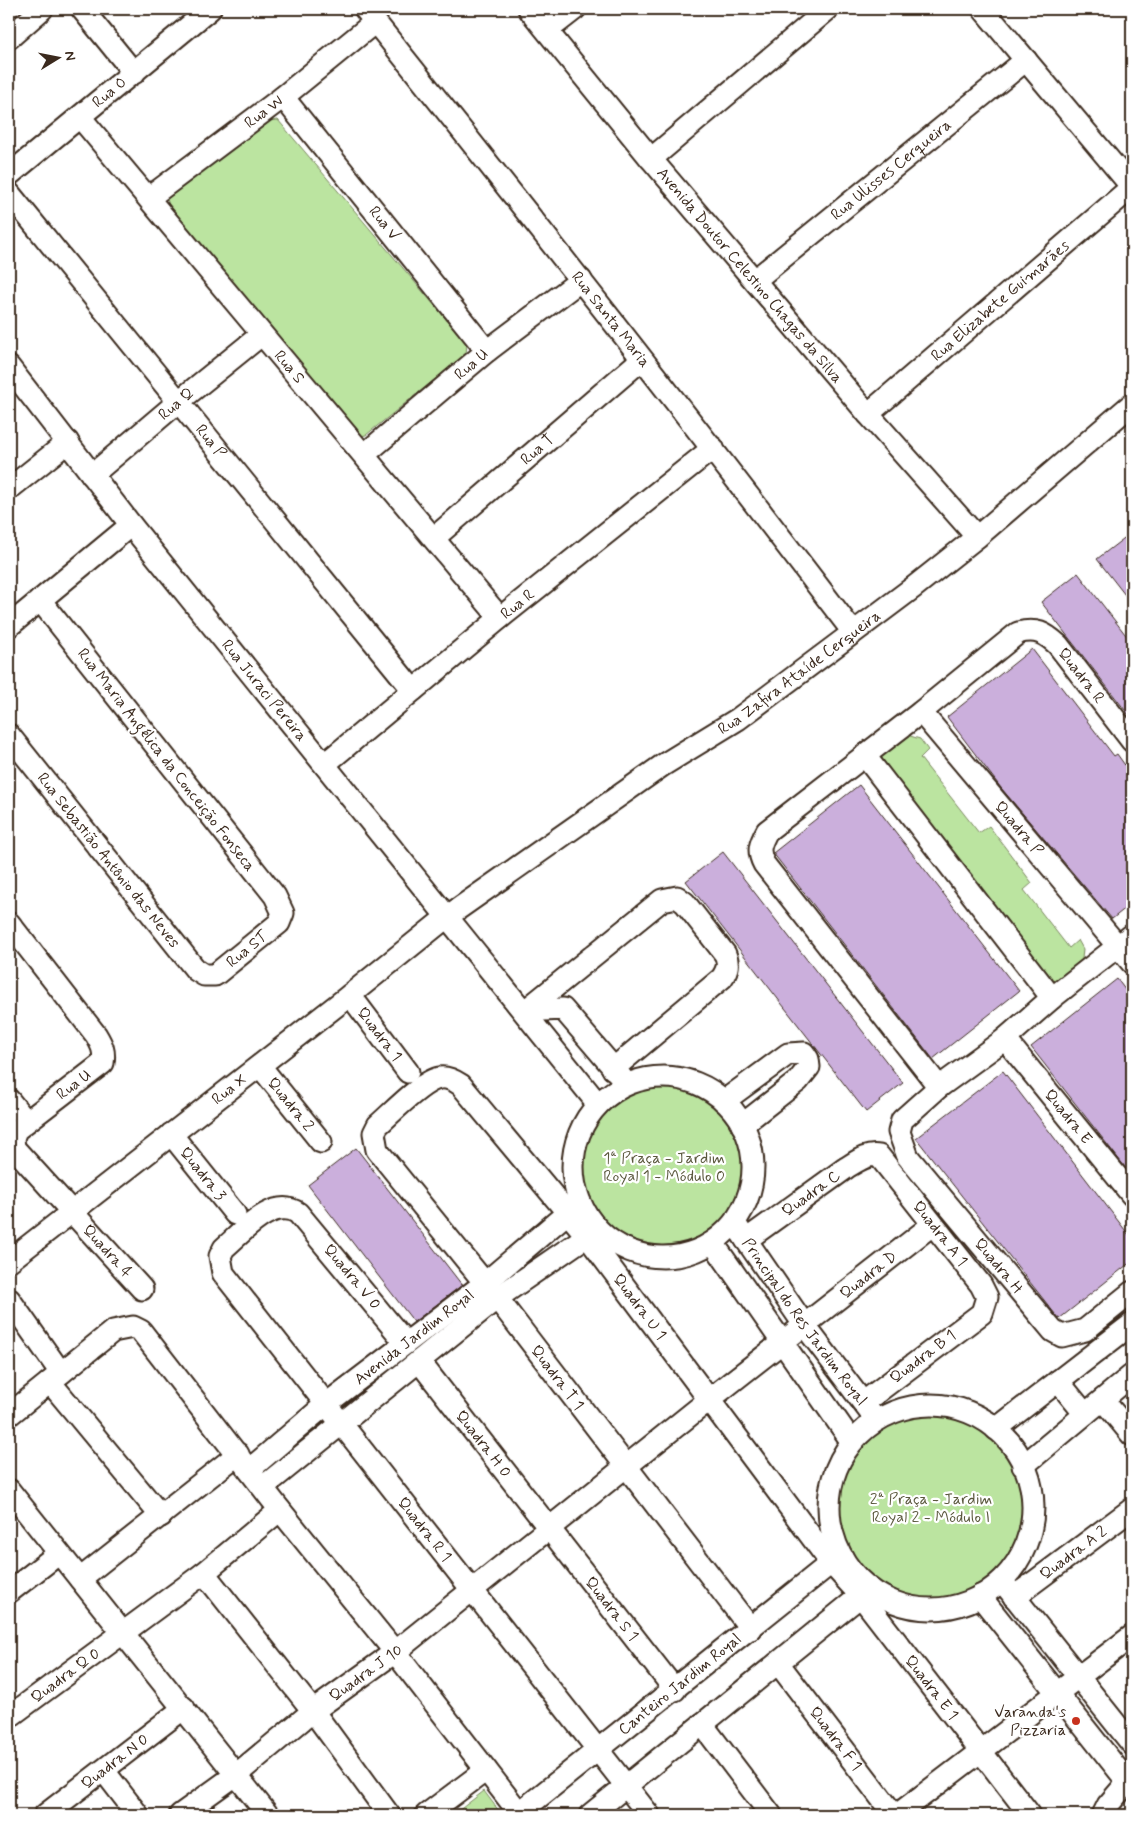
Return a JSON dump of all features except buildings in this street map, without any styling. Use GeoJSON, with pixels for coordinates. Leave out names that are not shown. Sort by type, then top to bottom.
{"type":"FeatureCollection","features":[{"type":"Feature","properties":{"kind":"street"},"geometry":{"type":"LineString","coordinates":[[9,38],[42,9]]}},
{"type":"Feature","properties":{"kind":"street"},"geometry":{"type":"LineString","coordinates":[[82,9],[134,73]]}},
{"type":"Feature","properties":{"kind":"street","name":"Rua O"},"geometry":{"type":"LineString","coordinates":[[9,175],[210,9]]}},
{"type":"Feature","properties":{"kind":"street","name":"Avenida Doutor Celestino Chagas da Silva"},"geometry":{"type":"LineString","coordinates":[[529,9],[651,158],[868,414],[976,537]]}},
{"type":"Feature","properties":{"kind":"street"},"geometry":{"type":"LineString","coordinates":[[548,30],[575,9]]}},
{"type":"Feature","properties":{"kind":"street"},"geometry":{"type":"LineString","coordinates":[[651,158],[828,9]]}},
{"type":"Feature","properties":{"kind":"street"},"geometry":{"type":"LineString","coordinates":[[983,9],[1132,187]]}},
{"type":"Feature","properties":{"kind":"street","name":"Rua W"},"geometry":{"type":"LineString","coordinates":[[150,197],[283,97],[370,15]]}},
{"type":"Feature","properties":{"kind":"street","name":"Rua Santa Maria"},"geometry":{"type":"LineString","coordinates":[[370,15],[581,280],[641,360],[713,448],[853,632]]}},
{"type":"Feature","properties":{"kind":"street","name":"Rua Ulisses Cerqueira"},"geometry":{"type":"LineString","coordinates":[[755,280],[1026,60]]}},
{"type":"Feature","properties":{"kind":"street","name":"Rua V"},"geometry":{"type":"LineString","coordinates":[[283,97],[486,351]]}},
{"type":"Feature","properties":{"kind":"street","name":"Rua S"},"geometry":{"type":"LineString","coordinates":[[80,117],[150,197],[261,335],[365,454],[500,618]]}},
{"type":"Feature","properties":{"kind":"street","name":"Rua Elizabete Guimarães"},"geometry":{"type":"LineString","coordinates":[[868,414],[1132,187]]}},
{"type":"Feature","properties":{"kind":"street","name":"Rua P"},"geometry":{"type":"LineString","coordinates":[[9,194],[413,690]]}},
{"type":"Feature","properties":{"kind":"street","name":"Rua U"},"geometry":{"type":"LineString","coordinates":[[365,454],[486,351],[581,280]]}},
{"type":"Feature","properties":{"kind":"street","name":"Rua Q"},"geometry":{"type":"LineString","coordinates":[[92,475],[261,335]]}},
{"type":"Feature","properties":{"kind":"street","name":"Rua T"},"geometry":{"type":"LineString","coordinates":[[434,538],[641,360]]}},
{"type":"Feature","properties":{"kind":"street","name":"Rua Juraci Pereira"},"geometry":{"type":"LineString","coordinates":[[9,367],[131,525],[326,763],[598,1104]]}},
{"type":"Feature","properties":{"kind":"street","name":"Rua Zafira Ataíde Cerqueira"},"geometry":{"type":"LineString","coordinates":[[448,916],[663,765],[738,719],[976,537],[1132,404]]}},
{"type":"Feature","properties":{"kind":"street"},"geometry":{"type":"LineString","coordinates":[[9,490],[68,442]]}},
{"type":"Feature","properties":{"kind":"street","name":"Rua R"},"geometry":{"type":"LineString","coordinates":[[326,763],[500,618],[713,448]]}},
{"type":"Feature","properties":{"kind":"street"},"geometry":{"type":"LineString","coordinates":[[9,626],[131,525]]}},
{"type":"Feature","properties":{"kind":"street","name":"Rua Maria Angélica da Conceição Fonseca"},"geometry":{"type":"LineString","coordinates":[[40,600],[274,896],[283,914],[279,923]]}},
{"type":"Feature","properties":{"kind":"street","name":"Quadra R"},"geometry":{"type":"LineString","coordinates":[[921,712],[1018,633],[1030,630],[1047,636],[1058,646],[1132,741]]}},
{"type":"Feature","properties":{"kind":"street"},"geometry":{"type":"LineString","coordinates":[[921,712],[767,831],[760,843],[759,854],[764,864],[939,1087],[1006,1039],[1052,998],[1125,941]]}},
{"type":"Feature","properties":{"kind":"street","name":"Quadra P"},"geometry":{"type":"LineString","coordinates":[[921,712],[1125,941],[1132,963]]}},
{"type":"Feature","properties":{"kind":"street","name":"Rua Sebastião Antônio das Neves"},"geometry":{"type":"LineString","coordinates":[[9,735],[196,970],[204,975],[215,975]]}},
{"type":"Feature","properties":{"kind":"street"},"geometry":{"type":"LineString","coordinates":[[865,756],[1052,998]]}},
{"type":"Feature","properties":{"kind":"street"},"geometry":{"type":"LineString","coordinates":[[524,1011],[564,1009],[620,1076],[675,1078],[701,1086],[724,1101],[742,1126],[751,1152],[753,1165],[751,1186],[740,1232],[695,1252],[675,1258],[654,1258],[634,1254],[593,1234],[574,1208],[574,1150],[582,1125],[620,1076],[727,971],[728,961],[725,954],[685,904],[677,897],[662,900],[524,1011]]}},
{"type":"Feature","properties":{"kind":"street","name":"Rua X"},"geometry":{"type":"LineString","coordinates":[[9,1261],[260,1066],[448,916]]}},
{"type":"Feature","properties":{"kind":"street","name":"Rua U"},"geometry":{"type":"LineString","coordinates":[[9,923],[96,1035],[103,1046],[105,1054],[103,1063],[26,1121],[16,1130],[13,1138],[14,1148],[72,1212]]}},
{"type":"Feature","properties":{"kind":"street","name":"Rua ST"},"geometry":{"type":"LineString","coordinates":[[215,975],[279,923]]}},
{"type":"Feature","properties":{"kind":"street","name":"Quadra 1"},"geometry":{"type":"LineString","coordinates":[[350,995],[408,1072]]}},
{"type":"Feature","properties":{"kind":"street","name":"Quadra E"},"geometry":{"type":"LineString","coordinates":[[1006,1039],[1132,1194]]}},
{"type":"Feature","properties":{"kind":"street"},"geometry":{"type":"LineString","coordinates":[[724,1101],[788,1054],[804,1054],[808,1059],[809,1067],[798,1081],[742,1126]]}},
{"type":"Feature","properties":{"kind":"street","name":"Quadra 2"},"geometry":{"type":"LineString","coordinates":[[260,1066],[321,1142]]}},
{"type":"Feature","properties":{"kind":"street","name":"Quadra T 1"},"geometry":{"type":"LineString","coordinates":[[574,1208],[461,1085],[451,1079],[440,1078],[428,1082],[378,1125],[374,1133],[377,1150],[491,1291],[751,1629]]}},
{"type":"Feature","properties":{"kind":"street","name":"Quadra H"},"geometry":{"type":"LineString","coordinates":[[939,1087],[902,1120],[899,1132],[908,1157],[1052,1331],[1062,1336],[1085,1330],[1132,1292]]}},
{"type":"Feature","properties":{"kind":"street"},"geometry":{"type":"LineString","coordinates":[[9,1100],[26,1121]]}},
{"type":"Feature","properties":{"kind":"street","name":"Quadra 3"},"geometry":{"type":"LineString","coordinates":[[171,1134],[234,1214]]}},
{"type":"Feature","properties":{"kind":"street","name":"Quadra C"},"geometry":{"type":"LineString","coordinates":[[740,1232],[846,1168],[867,1157],[879,1156]]}},
{"type":"Feature","properties":{"kind":"street","name":"Quadra A 1"},"geometry":{"type":"LineString","coordinates":[[879,1156],[981,1285],[987,1297],[982,1313]]}},
{"type":"Feature","properties":{"kind":"street","name":"Quadra V 0"},"geometry":{"type":"LineString","coordinates":[[222,1273],[220,1256],[224,1248],[271,1211],[282,1207],[291,1208],[298,1213],[405,1342]]}},
{"type":"Feature","properties":{"kind":"street","name":"Avenida Jardim Royal"},"geometry":{"type":"LineString","coordinates":[[263,1487],[419,1361],[574,1208]]}},
{"type":"Feature","properties":{"kind":"street","name":"Quadra 4"},"geometry":{"type":"LineString","coordinates":[[72,1212],[142,1289]]}},
{"type":"Feature","properties":{"kind":"street","name":"Quadra D"},"geometry":{"type":"LineString","coordinates":[[710,1399],[932,1225]]}},
{"type":"Feature","properties":{"kind":"street","name":"Principal do Res Jardim Royal"},"geometry":{"type":"LineString","coordinates":[[740,1232],[805,1326],[864,1402],[876,1421]]}},
{"type":"Feature","properties":{"kind":"street","name":"Avenida Jardim Royal"},"geometry":{"type":"LineString","coordinates":[[80,1579],[162,1516],[244,1462],[325,1405],[405,1342],[593,1234]]}},
{"type":"Feature","properties":{"kind":"street","name":"Quadra U 1"},"geometry":{"type":"LineString","coordinates":[[593,1234],[710,1399],[836,1560]]}},
{"type":"Feature","properties":{"kind":"street","name":"Principal do Res Jardim Royal"},"geometry":{"type":"LineString","coordinates":[[713,1243],[784,1341],[852,1442]]}},
{"type":"Feature","properties":{"kind":"street","name":"Quadra R 1"},"geometry":{"type":"LineString","coordinates":[[222,1273],[649,1815]]}},
{"type":"Feature","properties":{"kind":"street"},"geometry":{"type":"LineString","coordinates":[[9,1299],[56,1377],[162,1516]]}},
{"type":"Feature","properties":{"kind":"street","name":"Quadra B 1"},"geometry":{"type":"LineString","coordinates":[[864,1402],[982,1313]]}},
{"type":"Feature","properties":{"kind":"street"},"geometry":{"type":"LineString","coordinates":[[996,1429],[1132,1324]]}},
{"type":"Feature","properties":{"kind":"street"},"geometry":{"type":"LineString","coordinates":[[9,1414],[113,1331],[133,1327],[141,1331],[280,1510],[396,1652],[520,1814]]}},
{"type":"Feature","properties":{"kind":"street","name":"Quadra H 0"},"geometry":{"type":"LineString","coordinates":[[419,1361],[549,1527]]}},
{"type":"Feature","properties":{"kind":"street"},"geometry":{"type":"LineString","coordinates":[[1024,1466],[1132,1375]]}},
{"type":"Feature","properties":{"kind":"street"},"geometry":{"type":"LineString","coordinates":[[1058,1381],[1085,1414]]}},
{"type":"Feature","properties":{"kind":"street","name":"Quadra J 10"},"geometry":{"type":"LineString","coordinates":[[180,1815],[238,1774],[313,1711],[396,1652],[710,1399]]}},
{"type":"Feature","properties":{"kind":"street"},"geometry":{"type":"LineString","coordinates":[[1103,1400],[1132,1435]]}},
{"type":"Feature","properties":{"kind":"street"},"geometry":{"type":"LineString","coordinates":[[836,1560],[829,1510],[831,1485],[839,1462],[852,1442],[876,1421],[906,1408],[937,1405],[968,1412],[996,1429],[1010,1444],[1024,1466],[1032,1501],[1032,1518],[1008,1589],[1132,1744]]}},
{"type":"Feature","properties":{"kind":"street"},"geometry":{"type":"LineString","coordinates":[[9,1490],[58,1554],[238,1774],[268,1815]]}},
{"type":"Feature","properties":{"kind":"street","name":"Quadra A 2"},"geometry":{"type":"LineString","coordinates":[[865,1592],[912,1608],[936,1609],[959,1606],[980,1596],[1008,1589],[1132,1509]]}},
{"type":"Feature","properties":{"kind":"street","name":"Quadra Q 0"},"geometry":{"type":"LineString","coordinates":[[9,1716],[204,1574],[280,1510]]}},
{"type":"Feature","properties":{"kind":"street","name":"Quadra S 1"},"geometry":{"type":"LineString","coordinates":[[549,1527],[675,1690]]}},
{"type":"Feature","properties":{"kind":"street"},"geometry":{"type":"LineString","coordinates":[[9,1592],[58,1554]]}},
{"type":"Feature","properties":{"kind":"street","name":"Quadra E 1"},"geometry":{"type":"LineString","coordinates":[[836,1560],[865,1592],[980,1750],[1030,1815]]}},
{"type":"Feature","properties":{"kind":"street","name":"Canteiro Jardim Royal"},"geometry":{"type":"LineString","coordinates":[[520,1814],[836,1560]]}},
{"type":"Feature","properties":{"kind":"street"},"geometry":{"type":"LineString","coordinates":[[204,1574],[313,1711],[389,1815]]}},
{"type":"Feature","properties":{"kind":"street"},"geometry":{"type":"LineString","coordinates":[[590,1815],[865,1592]]}},
{"type":"Feature","properties":{"kind":"street"},"geometry":{"type":"LineString","coordinates":[[980,1596],[1130,1779],[1108,1805],[1103,1815]]}},
{"type":"Feature","properties":{"kind":"street"},"geometry":{"type":"LineString","coordinates":[[895,1815],[1132,1636]]}},
{"type":"Feature","properties":{"kind":"street","name":"Quadra F 1"},"geometry":{"type":"LineString","coordinates":[[778,1663],[895,1815]]}},
{"type":"Feature","properties":{"kind":"street","name":"Quadra N 0"},"geometry":{"type":"LineString","coordinates":[[45,1815],[184,1708]]}},
{"type":"Feature","properties":{"kind":"street"},"geometry":{"type":"LineString","coordinates":[[702,1724],[771,1815]]}},
{"type":"Feature","properties":{"kind":"street"},"geometry":{"type":"LineString","coordinates":[[426,1815],[486,1770]]}},
{"type":"Feature","properties":{"kind":"street"},"geometry":{"type":"LineString","coordinates":[[104,1771],[138,1815]]}},
{"type":"Feature","properties":{"kind":"green space"},"geometry":{"type":"Polygon","coordinates":[[[278,120],[467,344],[466,354],[366,435],[355,437],[170,208],[167,199],[267,121],[278,120]]]}},
{"type":"Feature","properties":{"kind":"green space"},"geometry":{"type":"Polygon","coordinates":[[[907,735],[920,739],[928,750],[920,758],[979,833],[989,826],[1032,883],[1024,890],[1069,948],[1078,940],[1083,949],[1082,959],[1058,981],[1052,982],[876,760],[907,735]]]}},
{"type":"Feature","properties":{"kind":"green space","name":"1ª Praça - Jardim Royal 1 - Módulo 0"},"geometry":{"type":"Polygon","coordinates":[[[672,1083],[697,1089],[718,1102],[730,1114],[746,1143],[749,1168],[748,1185],[743,1201],[730,1222],[718,1234],[689,1250],[656,1253],[631,1247],[610,1234],[598,1222],[582,1193],[579,1160],[585,1135],[598,1114],[610,1102],[639,1086],[672,1083]]]}},
{"type":"Feature","properties":{"kind":"green space","name":"2ª Praça - Jardim Royal 2 - Módulo I"},"geometry":{"type":"Polygon","coordinates":[[[922,1413],[940,1413],[959,1417],[976,1424],[998,1441],[1010,1455],[1019,1472],[1026,1499],[1026,1517],[1019,1544],[1010,1561],[998,1575],[976,1592],[959,1599],[940,1603],[922,1603],[903,1599],[886,1592],[864,1575],[852,1561],[840,1536],[836,1517],[836,1499],[840,1480],[847,1463],[864,1441],[878,1429],[903,1417],[922,1413]]]}},
{"type":"Feature","properties":{"kind":"green space"},"geometry":{"type":"Polygon","coordinates":[[[484,1791],[502,1815],[453,1815],[484,1791]]]}},
{"type":"Feature","properties":{"kind":"place","name":"Varanda's Pizzaria"},"geometry":{"type":"Point","coordinates":[1076,1721]}}]}
